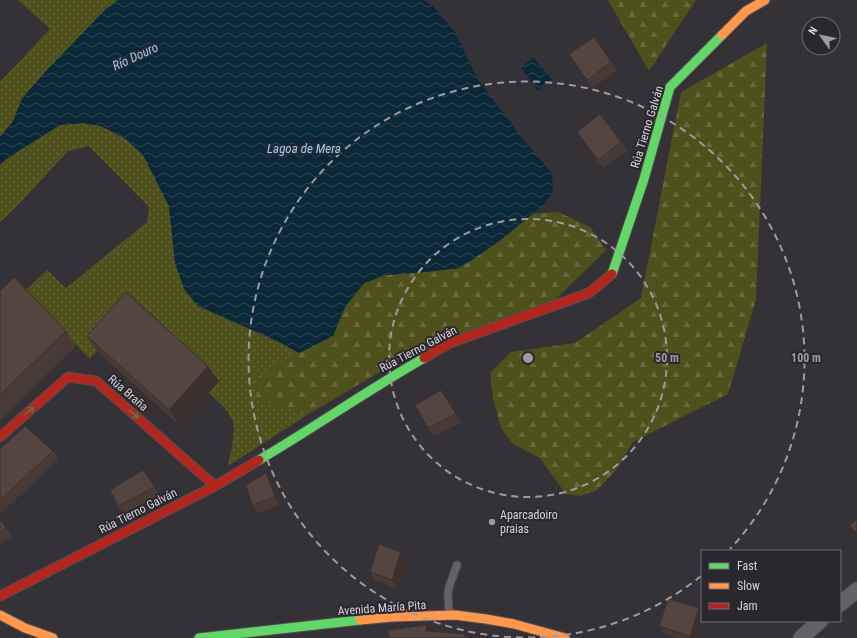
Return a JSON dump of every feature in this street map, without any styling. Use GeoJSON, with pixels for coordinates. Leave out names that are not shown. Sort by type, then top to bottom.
{"type":"FeatureCollection","features":[{"type":"Feature","properties":{"kind":"street","name":"Rúa Tierno Galván"},"geometry":{"type":"LineString","coordinates":[[0,596],[215,486],[294,439],[387,379],[450,343],[589,293],[613,273],[644,179],[670,87],[746,11],[765,0]]}},
{"type":"Feature","properties":{"kind":"street","name":"Rúa Braña"},"geometry":{"type":"LineString","coordinates":[[0,437],[68,377],[96,381],[215,486]]}},
{"type":"Feature","properties":{"kind":"street"},"geometry":{"type":"LineString","coordinates":[[841,603],[857,590]]}},
{"type":"Feature","properties":{"kind":"street"},"geometry":{"type":"LineString","coordinates":[[0,615],[24,628],[53,638]]}},
{"type":"Feature","properties":{"kind":"street","name":"Avenida María Pita"},"geometry":{"type":"LineString","coordinates":[[199,638],[392,617],[455,615],[514,624],[565,638]]}},
{"type":"Feature","properties":{"kind":"street"},"geometry":{"type":"LineString","coordinates":[[801,638],[819,622]]}},
{"type":"Feature","properties":{"kind":"lane"},"geometry":{"type":"LineString","coordinates":[[449,616],[448,593],[457,565]]}},
{"type":"Feature","properties":{"kind":"green space"},"geometry":{"type":"Polygon","coordinates":[[[18,0],[118,0],[107,8],[22,98],[13,121],[0,137],[0,82],[50,29],[18,0]]]}},
{"type":"Feature","properties":{"kind":"green space"},"geometry":{"type":"Polygon","coordinates":[[[608,0],[696,0],[649,71],[608,0]]]}},
{"type":"Feature","properties":{"kind":"green space"},"geometry":{"type":"Polygon","coordinates":[[[767,43],[756,299],[728,394],[633,442],[616,470],[597,490],[580,496],[566,494],[540,458],[513,444],[501,428],[493,398],[490,373],[511,352],[575,343],[641,298],[681,92],[767,43]]]}},
{"type":"Feature","properties":{"kind":"green space"},"geometry":{"type":"Polygon","coordinates":[[[83,123],[101,126],[126,139],[143,155],[169,206],[175,263],[281,343],[299,353],[257,377],[256,399],[307,415],[228,466],[233,437],[233,422],[226,410],[209,393],[219,381],[136,307],[90,359],[24,292],[47,270],[66,288],[147,222],[149,207],[89,146],[68,151],[0,222],[0,165],[6,159],[60,125],[83,123]]]}},
{"type":"Feature","properties":{"kind":"green space"},"geometry":{"type":"Polygon","coordinates":[[[558,212],[590,227],[606,250],[552,303],[405,357],[307,415],[256,399],[257,377],[333,336],[345,307],[364,283],[386,275],[460,268],[498,242],[532,214],[558,212]]]}},
{"type":"Feature","properties":{"kind":"water","name":"Lagoa de Mera"},"geometry":{"type":"Polygon","coordinates":[[[118,0],[424,0],[433,6],[455,32],[477,78],[520,135],[552,174],[553,191],[544,205],[498,242],[460,268],[386,275],[364,283],[345,307],[333,336],[299,353],[281,343],[198,306],[184,289],[175,263],[169,206],[143,155],[126,139],[101,126],[83,123],[60,125],[6,159],[0,165],[0,137],[13,121],[22,99],[46,71],[107,8],[118,0]]]}},
{"type":"Feature","properties":{"kind":"water"},"geometry":{"type":"Polygon","coordinates":[[[533,57],[552,80],[538,91],[521,68],[533,57]]]}},
{"type":"Feature","properties":{"kind":"building"},"geometry":{"type":"Polygon","coordinates":[[[594,37],[611,62],[587,80],[569,54],[594,37]]]}},
{"type":"Feature","properties":{"kind":"building"},"geometry":{"type":"Polygon","coordinates":[[[600,114],[621,142],[598,160],[577,132],[600,114]]]}},
{"type":"Feature","properties":{"kind":"building"},"geometry":{"type":"Polygon","coordinates":[[[14,277],[66,331],[0,395],[0,291],[14,277]]]}},
{"type":"Feature","properties":{"kind":"building"},"geometry":{"type":"Polygon","coordinates":[[[126,292],[208,366],[169,410],[87,336],[126,292]]]}},
{"type":"Feature","properties":{"kind":"building"},"geometry":{"type":"Polygon","coordinates":[[[441,390],[456,414],[428,428],[415,405],[441,390]]]}},
{"type":"Feature","properties":{"kind":"building"},"geometry":{"type":"Polygon","coordinates":[[[25,426],[53,451],[0,500],[0,449],[25,426]]]}},
{"type":"Feature","properties":{"kind":"building"},"geometry":{"type":"Polygon","coordinates":[[[143,470],[155,487],[118,506],[110,490],[143,470]]]}},
{"type":"Feature","properties":{"kind":"building"},"geometry":{"type":"Polygon","coordinates":[[[266,473],[275,497],[252,505],[246,485],[266,473]]]}},
{"type":"Feature","properties":{"kind":"building"},"geometry":{"type":"Polygon","coordinates":[[[0,519],[6,528],[0,533],[0,519]]]}},
{"type":"Feature","properties":{"kind":"building"},"geometry":{"type":"Polygon","coordinates":[[[857,519],[857,534],[850,525],[857,519]]]}},
{"type":"Feature","properties":{"kind":"building"},"geometry":{"type":"Polygon","coordinates":[[[379,544],[401,552],[392,580],[370,572],[379,544]]]}},
{"type":"Feature","properties":{"kind":"building"},"geometry":{"type":"Polygon","coordinates":[[[668,599],[699,608],[690,636],[659,626],[668,599]]]}},
{"type":"Feature","properties":{"kind":"building"},"geometry":{"type":"Polygon","coordinates":[[[427,625],[426,631],[465,634],[464,638],[389,638],[388,630],[427,625]]]}},
{"type":"Feature","properties":{"kind":"traffic: fast"},"geometry":{"type":"LineString","coordinates":[[612,274],[644,179],[670,87],[722,35]]}},
{"type":"Feature","properties":{"kind":"traffic: fast"},"geometry":{"type":"LineString","coordinates":[[259,460],[424,358]]}},
{"type":"Feature","properties":{"kind":"traffic: fast"},"geometry":{"type":"LineString","coordinates":[[199,638],[360,620]]}},
{"type":"Feature","properties":{"kind":"traffic: slow"},"geometry":{"type":"LineString","coordinates":[[722,35],[746,11],[765,0]]}},
{"type":"Feature","properties":{"kind":"traffic: slow"},"geometry":{"type":"LineString","coordinates":[[0,615],[25,628],[53,638]]}},
{"type":"Feature","properties":{"kind":"traffic: slow"},"geometry":{"type":"LineString","coordinates":[[360,620],[392,617],[455,615],[514,624],[565,638]]}},
{"type":"Feature","properties":{"kind":"traffic: jam"},"geometry":{"type":"LineString","coordinates":[[424,358],[450,343],[589,293],[612,274]]}},
{"type":"Feature","properties":{"kind":"traffic: jam"},"geometry":{"type":"LineString","coordinates":[[0,437],[68,377],[96,381],[215,486]]}},
{"type":"Feature","properties":{"kind":"traffic: jam"},"geometry":{"type":"LineString","coordinates":[[0,596],[215,486],[259,460]]}},
{"type":"Feature","properties":{"kind":"place","name":"Aparcadoiro praias"},"geometry":{"type":"Point","coordinates":[492,522]}},
{"type":"Feature","properties":{"kind":"water label","name":"Río Douro"},"geometry":{"type":"Point","coordinates":[135,56]}}]}
